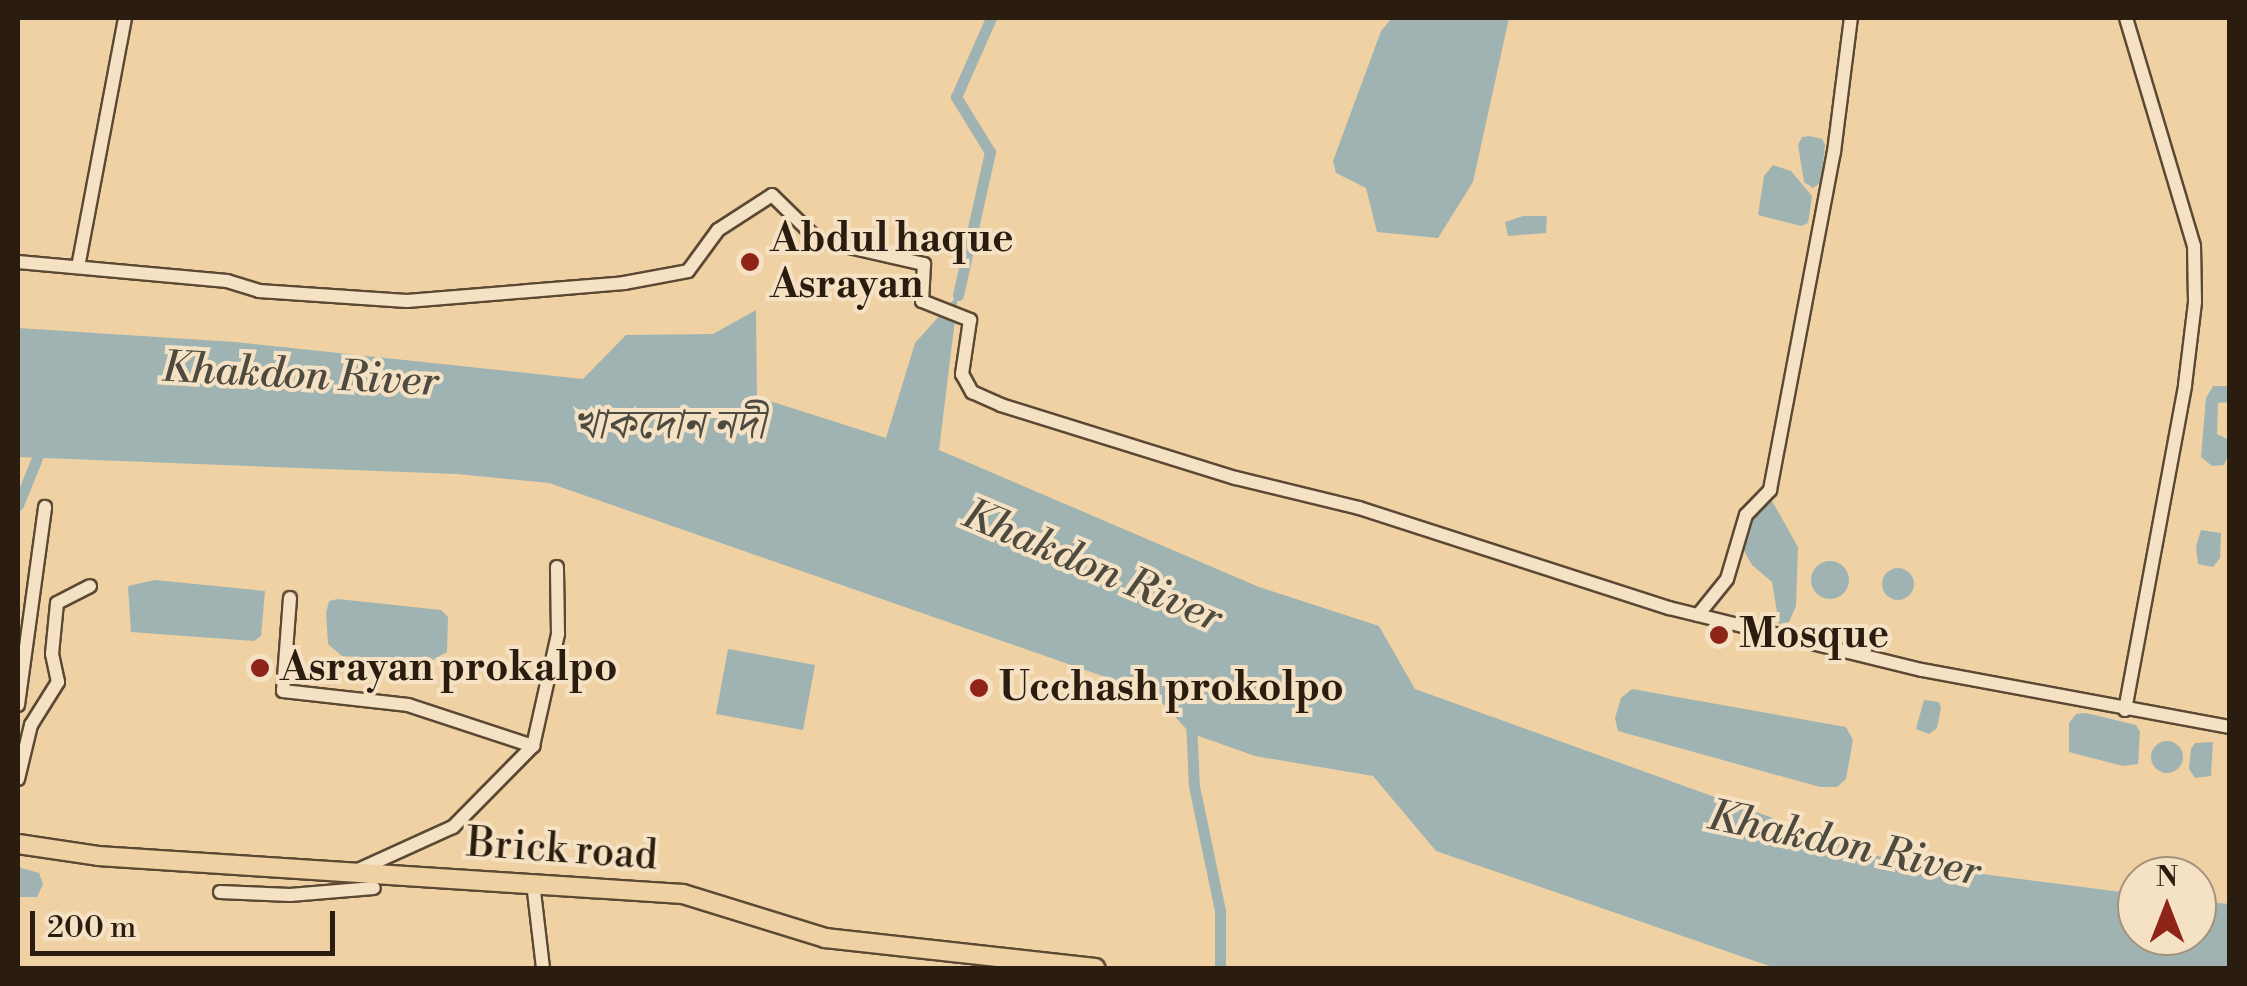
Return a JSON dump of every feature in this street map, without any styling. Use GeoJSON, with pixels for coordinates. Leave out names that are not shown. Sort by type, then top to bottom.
{"type":"FeatureCollection","features":[{"type":"Feature","properties":{"kind":"main road","name":"Brick road"},"geometry":{"type":"LineString","coordinates":[[18,844],[98,856],[350,869],[683,894],[825,938],[1095,968]]}},
{"type":"Feature","properties":{"kind":"street"},"geometry":{"type":"LineString","coordinates":[[78,267],[125,18]]}},
{"type":"Feature","properties":{"kind":"street"},"geometry":{"type":"LineString","coordinates":[[1698,615],[1727,579],[1746,515],[1770,490],[1834,152],[1851,18]]}},
{"type":"Feature","properties":{"kind":"street"},"geometry":{"type":"LineString","coordinates":[[2125,710],[2185,385],[2195,302],[2194,246],[2126,18]]}},
{"type":"Feature","properties":{"kind":"street"},"geometry":{"type":"LineString","coordinates":[[18,262],[227,280],[258,291],[408,301],[624,283],[688,272],[718,230],[772,194],[818,240],[924,264],[922,301],[970,320],[962,374],[972,392],[1091,436],[1358,508],[1698,615],[1922,670],[2230,727]]}},
{"type":"Feature","properties":{"kind":"street"},"geometry":{"type":"LineString","coordinates":[[18,705],[45,507]]}},
{"type":"Feature","properties":{"kind":"street"},"geometry":{"type":"LineString","coordinates":[[340,891],[350,869],[452,827],[533,746],[558,634],[558,567]]}},
{"type":"Feature","properties":{"kind":"street"},"geometry":{"type":"LineString","coordinates":[[18,779],[31,725],[58,682],[52,654],[57,603],[90,586]]}},
{"type":"Feature","properties":{"kind":"street"},"geometry":{"type":"LineString","coordinates":[[290,598],[284,691],[408,704],[533,746]]}},
{"type":"Feature","properties":{"kind":"street"},"geometry":{"type":"LineString","coordinates":[[533,883],[543,968]]}},
{"type":"Feature","properties":{"kind":"street"},"geometry":{"type":"LineString","coordinates":[[220,892],[374,888]]}},
{"type":"Feature","properties":{"kind":"water"},"geometry":{"type":"Polygon","coordinates":[[[1392,18],[1509,18],[1473,182],[1438,238],[1377,232],[1366,188],[1336,173],[1333,161],[1381,31],[1392,18]]]}},
{"type":"Feature","properties":{"kind":"water"},"geometry":{"type":"Polygon","coordinates":[[[1802,137],[1822,139],[1825,145],[1821,182],[1813,188],[1804,182],[1798,145],[1802,137]]]}},
{"type":"Feature","properties":{"kind":"water"},"geometry":{"type":"Polygon","coordinates":[[[1773,165],[1791,171],[1812,196],[1808,223],[1801,226],[1758,215],[1764,176],[1773,165]]]}},
{"type":"Feature","properties":{"kind":"water"},"geometry":{"type":"Polygon","coordinates":[[[1523,216],[1547,216],[1546,233],[1508,236],[1505,222],[1523,216]]]}},
{"type":"Feature","properties":{"kind":"water","name":"খাকদোন নদী"},"geometry":{"type":"Polygon","coordinates":[[[958,295],[939,450],[1259,587],[1379,626],[1415,689],[1898,863],[2117,891],[2117,956],[2217,956],[2217,903],[2229,904],[2229,968],[1775,968],[1436,851],[1373,776],[1255,756],[1190,733],[1154,694],[549,483],[457,474],[18,457],[18,328],[235,342],[583,379],[626,335],[713,334],[756,310],[757,397],[886,438],[915,343],[958,295]]]}},
{"type":"Feature","properties":{"kind":"water"},"geometry":{"type":"Polygon","coordinates":[[[2213,386],[2229,386],[2229,402],[2218,403],[2217,434],[2229,440],[2230,451],[2224,465],[2212,466],[2201,457],[2206,398],[2213,386]]]}},
{"type":"Feature","properties":{"kind":"water"},"geometry":{"type":"Polygon","coordinates":[[[1772,501],[1798,547],[1796,606],[1789,622],[1779,624],[1772,582],[1752,565],[1744,551],[1744,540],[1758,508],[1772,501]]]}},
{"type":"Feature","properties":{"kind":"water"},"geometry":{"type":"Polygon","coordinates":[[[2201,530],[2221,533],[2220,558],[2213,567],[2198,564],[2196,546],[2201,530]]]}},
{"type":"Feature","properties":{"kind":"water"},"geometry":{"type":"Polygon","coordinates":[[[1830,561],[1843,567],[1849,580],[1843,593],[1830,599],[1817,593],[1811,580],[1817,567],[1830,561]]]}},
{"type":"Feature","properties":{"kind":"water"},"geometry":{"type":"Polygon","coordinates":[[[1898,568],[1909,573],[1914,584],[1909,595],[1898,600],[1887,595],[1882,584],[1887,573],[1898,568]]]}},
{"type":"Feature","properties":{"kind":"water"},"geometry":{"type":"Polygon","coordinates":[[[155,580],[265,591],[261,636],[254,641],[131,632],[128,586],[155,580]]]}},
{"type":"Feature","properties":{"kind":"water"},"geometry":{"type":"Polygon","coordinates":[[[329,601],[441,610],[448,617],[447,652],[429,662],[342,656],[328,644],[326,613],[329,601]]]}},
{"type":"Feature","properties":{"kind":"water"},"geometry":{"type":"Polygon","coordinates":[[[728,649],[815,665],[803,730],[716,714],[728,649]]]}},
{"type":"Feature","properties":{"kind":"water"},"geometry":{"type":"Polygon","coordinates":[[[1632,689],[1846,727],[1853,740],[1846,779],[1837,787],[1820,787],[1618,731],[1615,718],[1621,698],[1632,689]]]}},
{"type":"Feature","properties":{"kind":"water"},"geometry":{"type":"Polygon","coordinates":[[[1924,700],[1939,702],[1941,708],[1937,728],[1929,734],[1916,729],[1924,700]]]}},
{"type":"Feature","properties":{"kind":"water"},"geometry":{"type":"Polygon","coordinates":[[[2076,714],[2136,725],[2140,732],[2138,764],[2123,766],[2069,752],[2069,723],[2076,714]]]}},
{"type":"Feature","properties":{"kind":"water"},"geometry":{"type":"Polygon","coordinates":[[[2167,741],[2178,746],[2183,757],[2178,768],[2167,773],[2156,768],[2151,757],[2156,746],[2167,741]]]}},
{"type":"Feature","properties":{"kind":"water"},"geometry":{"type":"Polygon","coordinates":[[[2213,742],[2211,776],[2195,778],[2189,769],[2191,749],[2195,743],[2213,742]]]}},
{"type":"Feature","properties":{"kind":"water"},"geometry":{"type":"Polygon","coordinates":[[[18,867],[39,873],[43,884],[37,897],[18,897],[18,867]]]}},
{"type":"Feature","properties":{"kind":"waterway"},"geometry":{"type":"LineString","coordinates":[[958,295],[990,152],[956,97],[991,18]]}},
{"type":"Feature","properties":{"kind":"waterway"},"geometry":{"type":"LineString","coordinates":[[18,505],[37,458]]}},
{"type":"Feature","properties":{"kind":"waterway"},"geometry":{"type":"LineString","coordinates":[[1191,721],[1194,786],[1220,910],[1220,968]]}},
{"type":"Feature","properties":{"kind":"place","name":"Abdul haque Asrayan"},"geometry":{"type":"Point","coordinates":[750,262]}},
{"type":"Feature","properties":{"kind":"place","name":"Mosque"},"geometry":{"type":"Point","coordinates":[1719,635]}},
{"type":"Feature","properties":{"kind":"place","name":"Asrayan prokalpo"},"geometry":{"type":"Point","coordinates":[260,668]}},
{"type":"Feature","properties":{"kind":"place","name":"Ucchash prokolpo"},"geometry":{"type":"Point","coordinates":[979,688]}},
{"type":"Feature","properties":{"kind":"water label","name":"Khakdon River"},"geometry":{"type":"Point","coordinates":[300,376]}},
{"type":"Feature","properties":{"kind":"water label","name":"Khakdon River"},"geometry":{"type":"Point","coordinates":[1092,567]}},
{"type":"Feature","properties":{"kind":"water label","name":"Khakdon River"},"geometry":{"type":"Point","coordinates":[1844,845]}}]}
